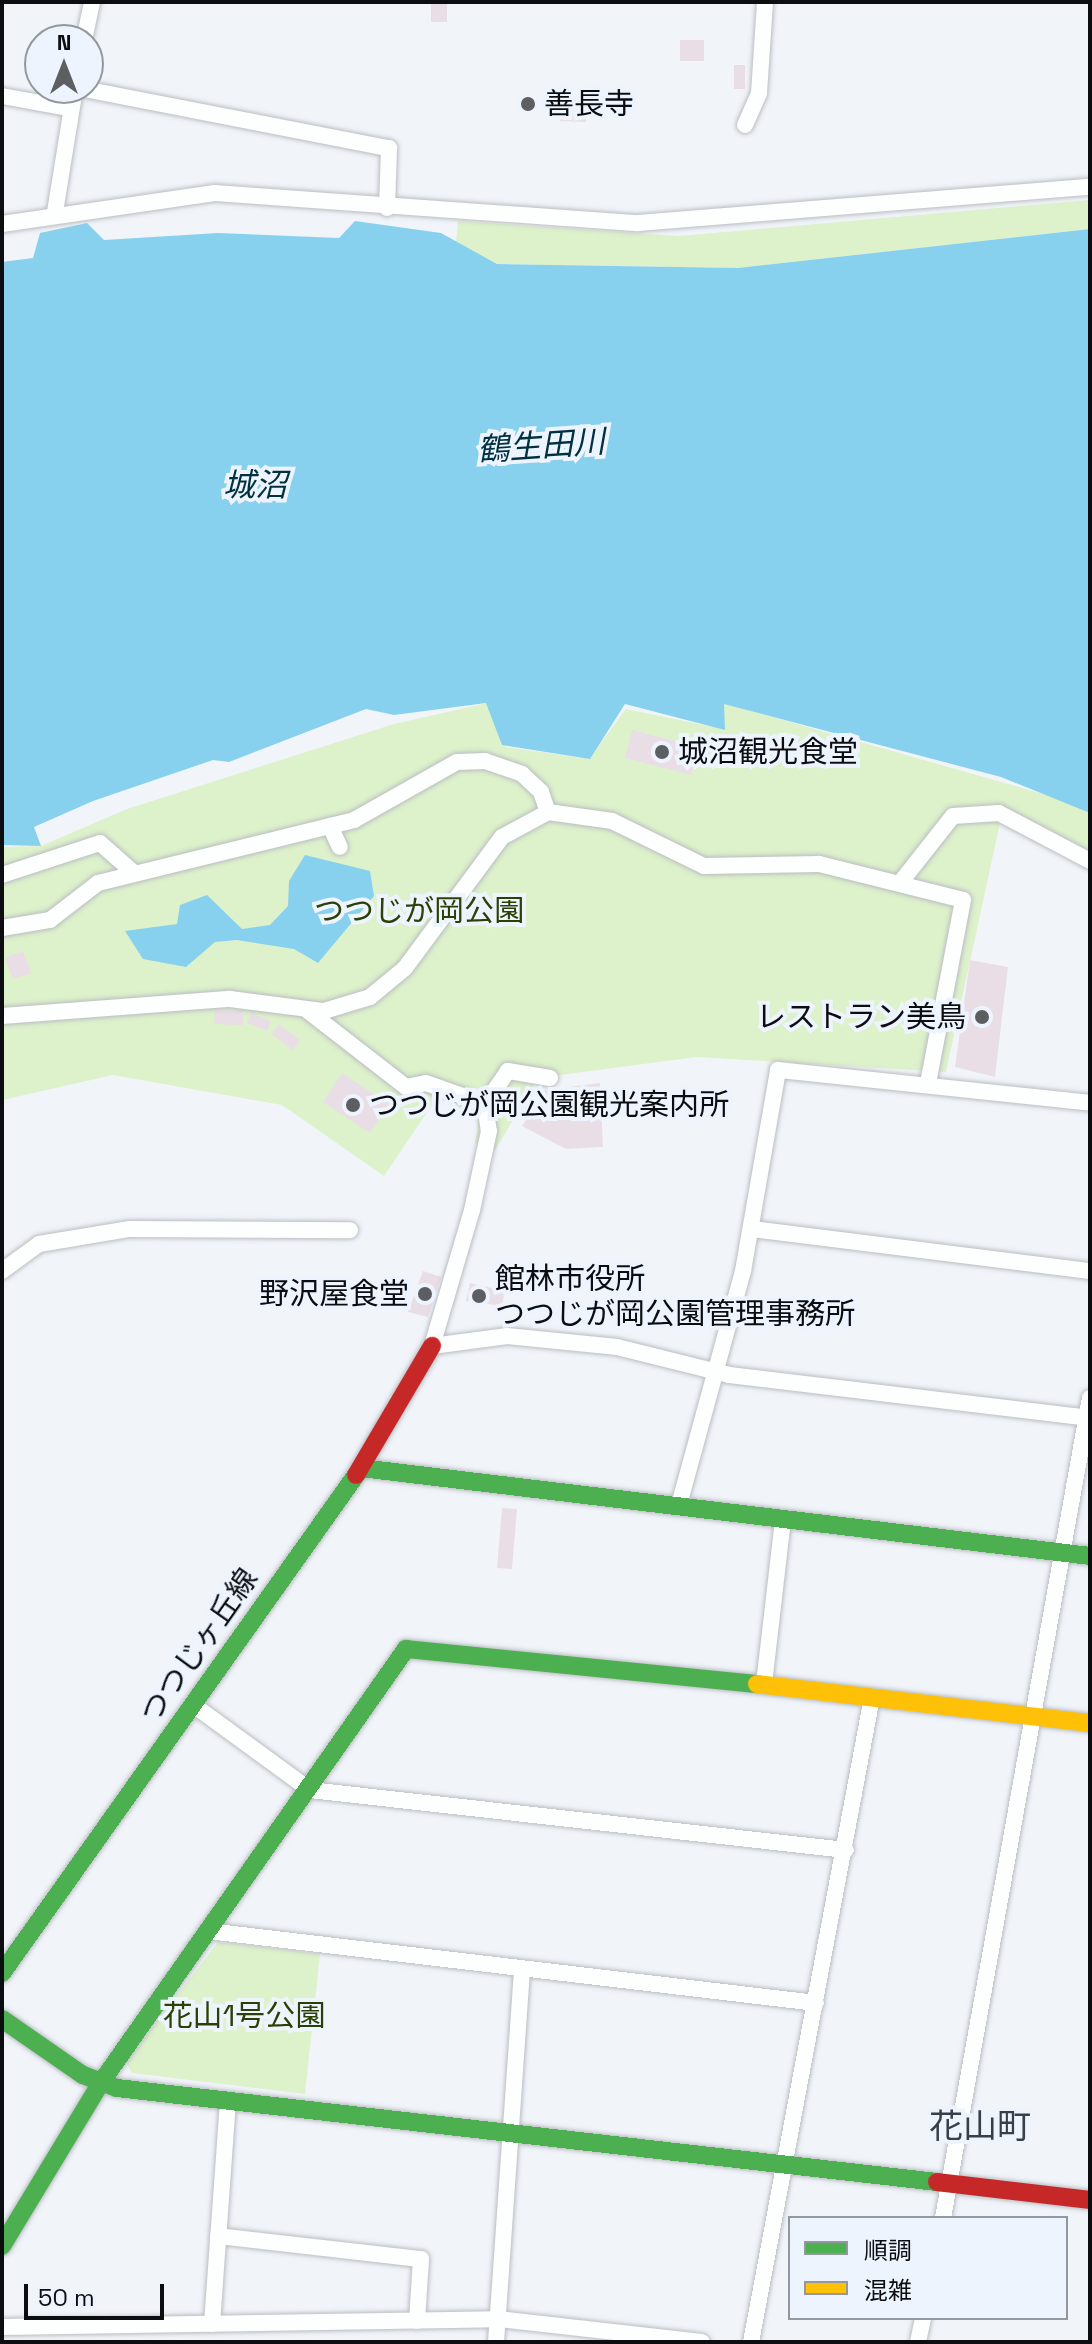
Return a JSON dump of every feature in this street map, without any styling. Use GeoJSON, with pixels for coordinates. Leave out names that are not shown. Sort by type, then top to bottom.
{"type":"FeatureCollection","features":[{"type":"Feature","properties":{"kind":"street"},"geometry":{"type":"LineString","coordinates":[[87,24],[92,2]]}},
{"type":"Feature","properties":{"kind":"street"},"geometry":{"type":"LineString","coordinates":[[745,125],[759,93],[765,2]]}},
{"type":"Feature","properties":{"kind":"street"},"geometry":{"type":"LineString","coordinates":[[104,93],[380,145],[392,153],[387,208]]}},
{"type":"Feature","properties":{"kind":"street"},"geometry":{"type":"LineString","coordinates":[[2,96],[69,108]]}},
{"type":"Feature","properties":{"kind":"street"},"geometry":{"type":"LineString","coordinates":[[55,212],[55,178],[71,104]]}},
{"type":"Feature","properties":{"kind":"street"},"geometry":{"type":"LineString","coordinates":[[2,224],[55,212],[215,193],[387,208],[714,222],[1090,187]]}},
{"type":"Feature","properties":{"kind":"street"},"geometry":{"type":"LineString","coordinates":[[2,928],[50,920],[98,883],[330,826],[384,805],[436,769],[472,761],[522,774],[541,792],[548,812]]}},
{"type":"Feature","properties":{"kind":"street"},"geometry":{"type":"LineString","coordinates":[[2,1016],[230,999],[308,1011],[343,1007],[386,986],[502,837],[548,812],[612,821],[704,866],[819,864],[963,900],[928,1084]]}},
{"type":"Feature","properties":{"kind":"street"},"geometry":{"type":"LineString","coordinates":[[900,883],[953,816],[999,813],[1090,861]]}},
{"type":"Feature","properties":{"kind":"street"},"geometry":{"type":"LineString","coordinates":[[330,826],[340,847]]}},
{"type":"Feature","properties":{"kind":"street"},"geometry":{"type":"LineString","coordinates":[[2,875],[100,843],[134,873]]}},
{"type":"Feature","properties":{"kind":"street"},"geometry":{"type":"LineString","coordinates":[[308,1011],[406,1087],[426,1083],[485,1104]]}},
{"type":"Feature","properties":{"kind":"street"},"geometry":{"type":"LineString","coordinates":[[679,1505],[752,1229],[778,1070],[1090,1103]]}},
{"type":"Feature","properties":{"kind":"street"},"geometry":{"type":"LineString","coordinates":[[550,1078],[508,1071],[485,1104],[489,1131],[472,1210],[432,1346],[538,1339],[617,1347],[712,1372],[1088,1418]]}},
{"type":"Feature","properties":{"kind":"street"},"geometry":{"type":"LineString","coordinates":[[2,1271],[39,1244],[130,1229],[350,1230]]}},
{"type":"Feature","properties":{"kind":"street"},"geometry":{"type":"LineString","coordinates":[[752,1229],[1090,1271]]}},
{"type":"Feature","properties":{"kind":"street","name":"つつじヶ丘線"},"geometry":{"type":"LineString","coordinates":[[2,1973],[361,1468],[432,1346]]}},
{"type":"Feature","properties":{"kind":"street"},"geometry":{"type":"LineString","coordinates":[[943,2216],[1090,1398]]}},
{"type":"Feature","properties":{"kind":"street"},"geometry":{"type":"LineString","coordinates":[[361,1468],[1090,1556]]}},
{"type":"Feature","properties":{"kind":"street"},"geometry":{"type":"LineString","coordinates":[[764,1684],[783,1520]]}},
{"type":"Feature","properties":{"kind":"street"},"geometry":{"type":"LineString","coordinates":[[2,2246],[100,2084],[310,1790],[406,1649],[421,1645],[1090,1723]]}},
{"type":"Feature","properties":{"kind":"street"},"geometry":{"type":"LineString","coordinates":[[751,2342],[846,1850],[872,1697]]}},
{"type":"Feature","properties":{"kind":"street"},"geometry":{"type":"LineString","coordinates":[[192,1704],[310,1790],[846,1850]]}},
{"type":"Feature","properties":{"kind":"street"},"geometry":{"type":"LineString","coordinates":[[208,1931],[816,2003]]}},
{"type":"Feature","properties":{"kind":"street"},"geometry":{"type":"LineString","coordinates":[[496,2342],[513,2135],[522,1969]]}},
{"type":"Feature","properties":{"kind":"street"},"geometry":{"type":"LineString","coordinates":[[2,2019],[100,2084],[228,2102],[1090,2200]]}},
{"type":"Feature","properties":{"kind":"street"},"geometry":{"type":"LineString","coordinates":[[212,2324],[228,2102]]}},
{"type":"Feature","properties":{"kind":"street"},"geometry":{"type":"LineString","coordinates":[[218,2236],[421,2259],[417,2321]]}},
{"type":"Feature","properties":{"kind":"street"},"geometry":{"type":"LineString","coordinates":[[2,2327],[498,2319],[702,2342]]}},
{"type":"Feature","properties":{"kind":"street"},"geometry":{"type":"LineString","coordinates":[[918,2342],[923,2320]]}},
{"type":"Feature","properties":{"kind":"green space"},"geometry":{"type":"Polygon","coordinates":[[[1090,200],[1090,229],[738,268],[497,264],[456,242],[458,221],[679,236],[1090,200]]]}},
{"type":"Feature","properties":{"kind":"green space","name":"つつじが岡公園"},"geometry":{"type":"Polygon","coordinates":[[[487,703],[507,747],[589,759],[626,709],[724,729],[723,703],[1075,803],[1090,813],[1090,852],[1003,809],[946,1072],[696,1057],[538,1078],[495,1150],[475,1143],[479,1118],[438,1096],[384,1176],[282,1105],[113,1075],[2,1100],[2,847],[41,846],[127,809],[394,724],[487,703]]]}},
{"type":"Feature","properties":{"kind":"green space","name":"花山1号公園"},"geometry":{"type":"Polygon","coordinates":[[[218,1942],[320,1954],[305,2094],[132,2073],[126,2062],[218,1942]]]}},
{"type":"Feature","properties":{"kind":"water","name":"城沼"},"geometry":{"type":"Polygon","coordinates":[[[355,221],[441,233],[497,264],[738,268],[1090,229],[1090,813],[1001,777],[724,704],[725,730],[625,704],[590,759],[502,745],[486,703],[394,715],[366,709],[229,762],[213,760],[93,801],[34,827],[41,846],[2,845],[2,262],[33,258],[40,233],[87,223],[104,240],[218,233],[339,238],[355,221]]]}},
{"type":"Feature","properties":{"kind":"water"},"geometry":{"type":"Polygon","coordinates":[[[305,855],[370,871],[374,896],[318,963],[294,949],[237,940],[215,942],[186,967],[143,959],[125,931],[177,924],[180,905],[207,895],[242,929],[270,925],[288,906],[289,881],[305,855]]]}},
{"type":"Feature","properties":{"kind":"building"},"geometry":{"type":"Polygon","coordinates":[[[431,4],[447,4],[447,22],[431,22],[431,4]]]}},
{"type":"Feature","properties":{"kind":"building"},"geometry":{"type":"Polygon","coordinates":[[[680,40],[704,40],[704,61],[680,61],[680,40]]]}},
{"type":"Feature","properties":{"kind":"building"},"geometry":{"type":"Polygon","coordinates":[[[734,65],[745,65],[745,89],[734,89],[734,65]]]}},
{"type":"Feature","properties":{"kind":"building"},"geometry":{"type":"Polygon","coordinates":[[[560,101],[587,101],[586,122],[560,121],[560,101]]]}},
{"type":"Feature","properties":{"kind":"building","name":"城沼観光食堂"},"geometry":{"type":"Polygon","coordinates":[[[632,730],[699,747],[691,775],[625,758],[632,730]]]}},
{"type":"Feature","properties":{"kind":"building"},"geometry":{"type":"Polygon","coordinates":[[[23,951],[31,973],[13,979],[5,958],[23,951]]]}},
{"type":"Feature","properties":{"kind":"building","name":"レストラン美鳥"},"geometry":{"type":"Polygon","coordinates":[[[970,960],[1008,967],[995,1077],[955,1067],[970,960]]]}},
{"type":"Feature","properties":{"kind":"building"},"geometry":{"type":"Polygon","coordinates":[[[215,1010],[243,1011],[243,1025],[214,1024],[215,1010]]]}},
{"type":"Feature","properties":{"kind":"building"},"geometry":{"type":"Polygon","coordinates":[[[251,1013],[271,1021],[267,1031],[247,1023],[251,1013]]]}},
{"type":"Feature","properties":{"kind":"building"},"geometry":{"type":"Polygon","coordinates":[[[279,1024],[300,1040],[293,1050],[271,1034],[279,1024]]]}},
{"type":"Feature","properties":{"kind":"building"},"geometry":{"type":"Polygon","coordinates":[[[342,1073],[389,1104],[370,1133],[323,1102],[342,1073]]]}},
{"type":"Feature","properties":{"kind":"building"},"geometry":{"type":"Polygon","coordinates":[[[600,1083],[603,1147],[566,1149],[522,1126],[545,1090],[600,1083]]]}},
{"type":"Feature","properties":{"kind":"building","name":"野沢屋食堂"},"geometry":{"type":"Polygon","coordinates":[[[423,1271],[441,1277],[428,1317],[408,1312],[423,1271]]]}},
{"type":"Feature","properties":{"kind":"building"},"geometry":{"type":"Polygon","coordinates":[[[470,1283],[505,1291],[502,1306],[466,1301],[470,1283]]]}},
{"type":"Feature","properties":{"kind":"building"},"geometry":{"type":"Polygon","coordinates":[[[502,1508],[517,1509],[512,1569],[497,1568],[502,1508]]]}},
{"type":"Feature","properties":{"kind":"traffic: fast"},"geometry":{"type":"LineString","coordinates":[[361,1468],[1090,1556]]}},
{"type":"Feature","properties":{"kind":"traffic: fast"},"geometry":{"type":"LineString","coordinates":[[2,1973],[356,1475]]}},
{"type":"Feature","properties":{"kind":"traffic: fast"},"geometry":{"type":"LineString","coordinates":[[2,2246],[100,2084],[406,1649],[757,1684]]}},
{"type":"Feature","properties":{"kind":"traffic: fast"},"geometry":{"type":"LineString","coordinates":[[2,2019],[83,2075],[117,2088],[937,2182]]}},
{"type":"Feature","properties":{"kind":"traffic: slow"},"geometry":{"type":"LineString","coordinates":[[757,1684],[1090,1723]]}},
{"type":"Feature","properties":{"kind":"traffic: jam"},"geometry":{"type":"LineString","coordinates":[[356,1475],[432,1346]]}},
{"type":"Feature","properties":{"kind":"traffic: jam"},"geometry":{"type":"LineString","coordinates":[[937,2182],[1090,2200]]}},
{"type":"Feature","properties":{"kind":"place","name":"善長寺"},"geometry":{"type":"Point","coordinates":[528,104]}},
{"type":"Feature","properties":{"kind":"place","name":"城沼観光食堂"},"geometry":{"type":"Point","coordinates":[662,752]}},
{"type":"Feature","properties":{"kind":"place","name":"レストラン美鳥"},"geometry":{"type":"Point","coordinates":[982,1017]}},
{"type":"Feature","properties":{"kind":"place","name":"つつじが岡公園観光案内所"},"geometry":{"type":"Point","coordinates":[353,1105]}},
{"type":"Feature","properties":{"kind":"place","name":"野沢屋食堂"},"geometry":{"type":"Point","coordinates":[425,1294]}},
{"type":"Feature","properties":{"kind":"place","name":"館林市役所 つつじが岡公園管理事務所"},"geometry":{"type":"Point","coordinates":[479,1296]}},
{"type":"Feature","properties":{"kind":"district","name":"花山町"},"geometry":{"type":"Point","coordinates":[980,2127]}},
{"type":"Feature","properties":{"kind":"water label","name":"鶴生田川"},"geometry":{"type":"Point","coordinates":[541,446]}}]}
